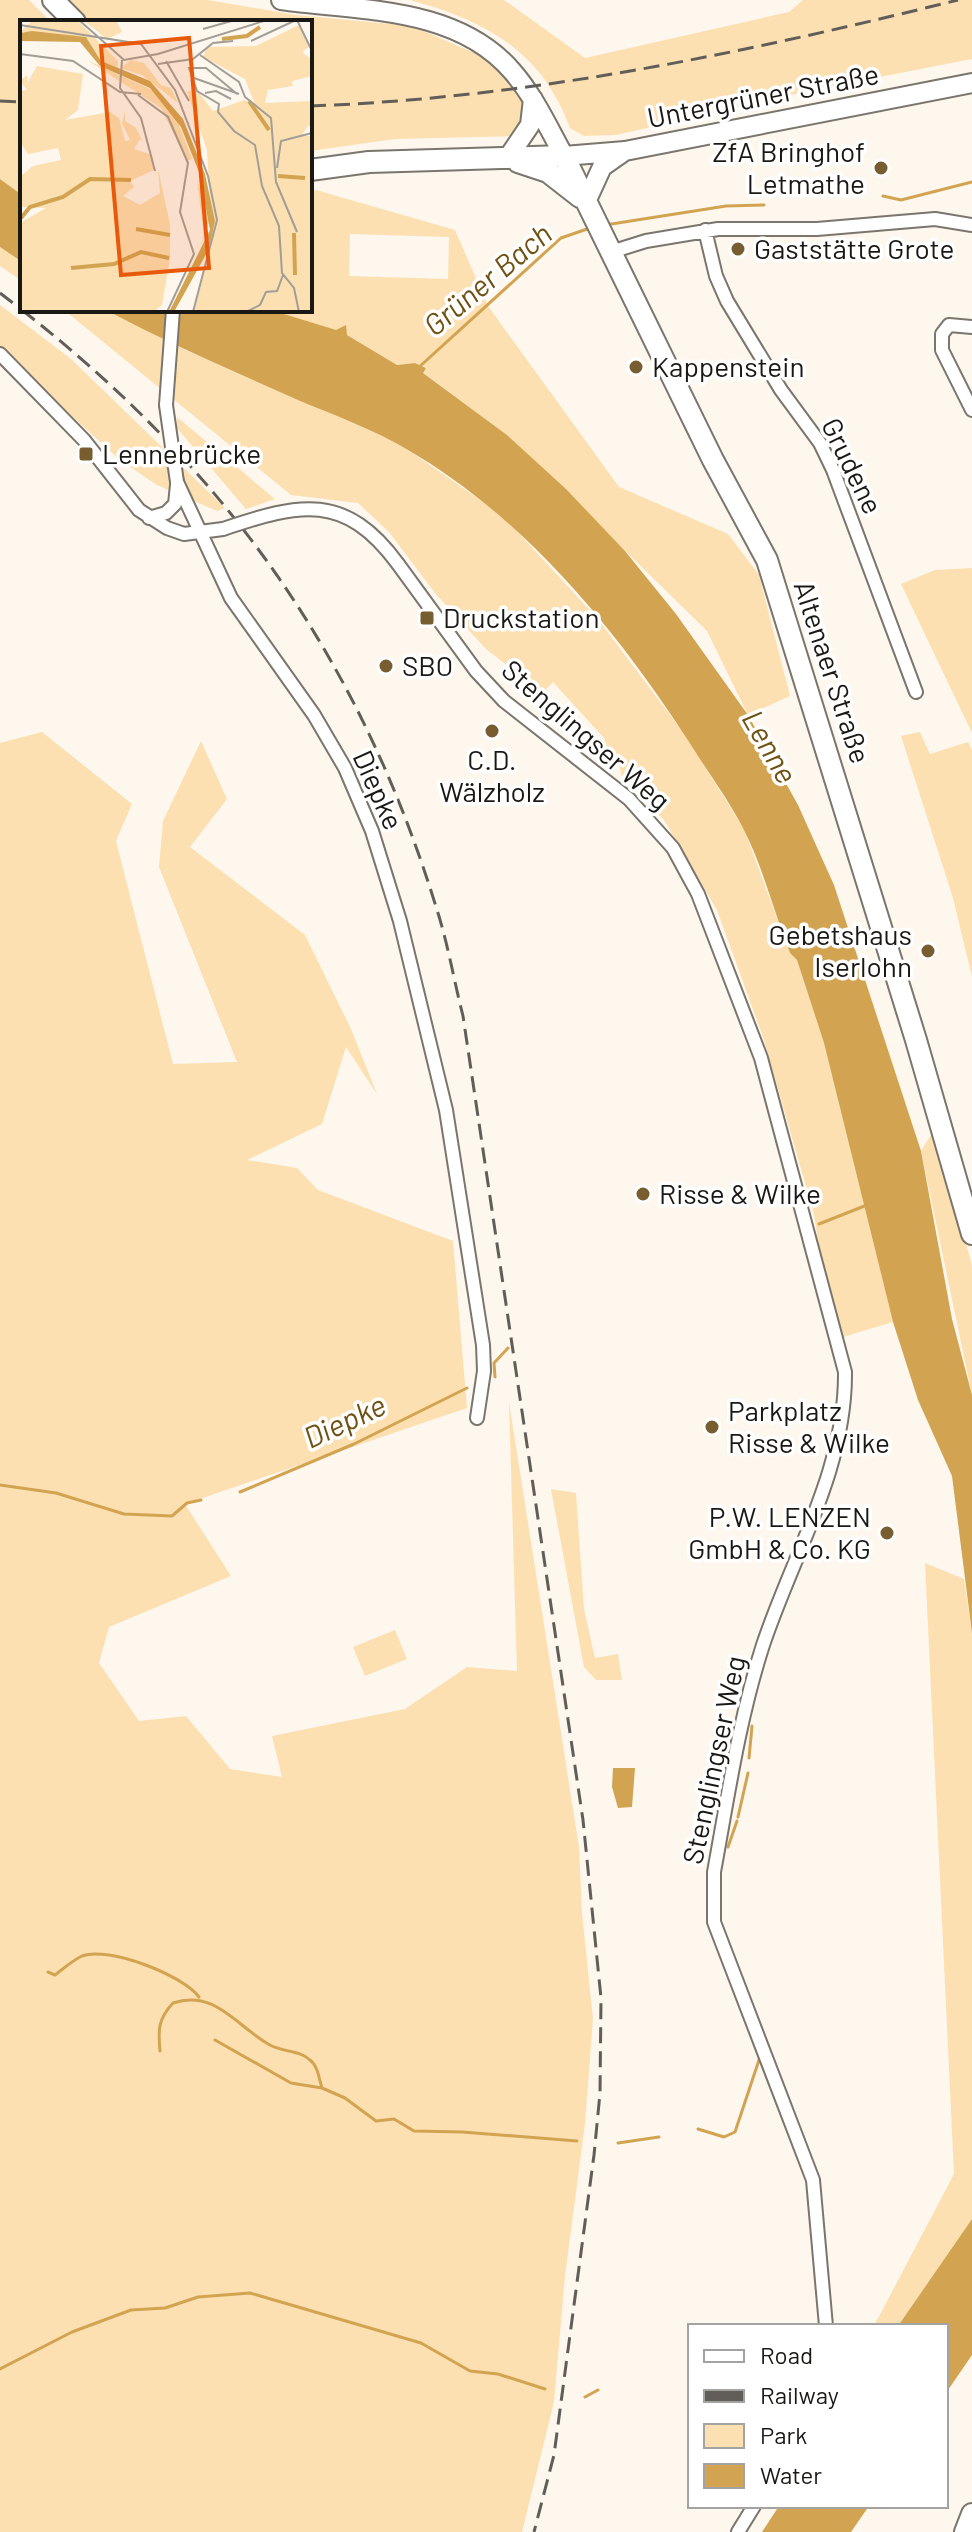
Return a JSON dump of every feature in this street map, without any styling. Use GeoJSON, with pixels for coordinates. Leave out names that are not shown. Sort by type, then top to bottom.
{"type":"FeatureCollection","features":[{"type":"Feature","properties":{"kind":"main road"},"geometry":{"type":"LineString","coordinates":[[53,0],[73,20]]}},
{"type":"Feature","properties":{"kind":"main road"},"geometry":{"type":"LineString","coordinates":[[281,0],[409,15],[445,25],[511,69],[533,99],[564,156],[369,162],[312,170]]}},
{"type":"Feature","properties":{"kind":"main road","name":"Untergrüner Straße"},"geometry":{"type":"LineString","coordinates":[[564,156],[625,151],[972,83]]}},
{"type":"Feature","properties":{"kind":"main road"},"geometry":{"type":"LineString","coordinates":[[507,159],[530,125],[533,99]]}},
{"type":"Feature","properties":{"kind":"main road"},"geometry":{"type":"LineString","coordinates":[[507,159],[548,172],[586,202],[602,167],[625,151]]}},
{"type":"Feature","properties":{"kind":"main road","name":"Altenaer Straße"},"geometry":{"type":"LineString","coordinates":[[564,156],[713,460],[767,560],[925,1069],[972,1234]]}},
{"type":"Feature","properties":{"kind":"main road"},"geometry":{"type":"LineString","coordinates":[[965,2532],[972,2514]]}},
{"type":"Feature","properties":{"kind":"street"},"geometry":{"type":"LineString","coordinates":[[604,236],[646,241],[705,230],[829,228],[935,219],[972,225]]}},
{"type":"Feature","properties":{"kind":"street","name":"Grudene"},"geometry":{"type":"LineString","coordinates":[[705,230],[716,276],[727,301],[781,390],[820,443],[833,470],[916,692]]}},
{"type":"Feature","properties":{"kind":"street","name":"Diepke"},"geometry":{"type":"LineString","coordinates":[[173,312],[166,405],[177,482],[231,598],[314,715],[345,768],[372,831],[400,921],[446,1110],[483,1345],[484,1371],[477,1418]]}},
{"type":"Feature","properties":{"kind":"street"},"geometry":{"type":"LineString","coordinates":[[972,327],[949,325],[941,343],[972,410]]}},
{"type":"Feature","properties":{"kind":"street"},"geometry":{"type":"LineString","coordinates":[[0,354],[84,440],[149,518],[166,513],[175,504],[177,482]]}},
{"type":"Feature","properties":{"kind":"street","name":"Stenglingser Weg"},"geometry":{"type":"LineString","coordinates":[[149,518],[167,528],[199,534],[293,510],[344,514],[364,525],[398,564],[476,671],[495,691],[629,799],[673,848],[698,894],[761,1058],[845,1372],[844,1413],[813,1525],[765,1641],[745,1706],[714,1872],[712,1899],[714,1922],[813,2180],[826,2324]]}},
{"type":"Feature","properties":{"kind":"street"},"geometry":{"type":"LineString","coordinates":[[738,2532],[753,2508]]}},
{"type":"Feature","properties":{"kind":"green space"},"geometry":{"type":"Polygon","coordinates":[[[0,0],[29,0],[49,20],[20,20],[20,194],[0,179],[0,0]]]}},
{"type":"Feature","properties":{"kind":"green space"},"geometry":{"type":"Polygon","coordinates":[[[63,0],[208,0],[296,15],[412,26],[486,58],[523,98],[524,116],[515,136],[395,139],[312,151],[312,20],[83,20],[63,0]]]}},
{"type":"Feature","properties":{"kind":"green space"},"geometry":{"type":"Polygon","coordinates":[[[410,0],[504,0],[585,58],[789,12],[803,0],[972,0],[972,59],[818,89],[616,135],[584,136],[570,128],[544,78],[508,43],[463,18],[410,0]]]}},
{"type":"Feature","properties":{"kind":"green space"},"geometry":{"type":"Polygon","coordinates":[[[312,191],[455,230],[488,306],[619,487],[728,534],[759,575],[790,696],[748,715],[707,631],[507,435],[422,372],[426,367],[415,363],[397,365],[347,335],[277,312],[312,312],[312,191]],[[350,234],[349,276],[448,279],[449,237],[350,234]]]}},
{"type":"Feature","properties":{"kind":"green space"},"geometry":{"type":"Polygon","coordinates":[[[0,247],[20,261],[20,280],[0,266],[0,247]]]}},
{"type":"Feature","properties":{"kind":"green space"},"geometry":{"type":"Polygon","coordinates":[[[0,305],[71,359],[225,508],[217,511],[157,485],[120,460],[0,351],[0,305]]]}},
{"type":"Feature","properties":{"kind":"green space"},"geometry":{"type":"Polygon","coordinates":[[[66,312],[110,312],[185,350],[357,422],[410,451],[503,516],[597,618],[683,732],[744,829],[790,953],[797,960],[824,1043],[893,1322],[833,1340],[814,1214],[763,1037],[717,910],[664,820],[622,777],[619,765],[590,752],[605,739],[553,682],[543,693],[486,649],[435,593],[389,532],[358,503],[291,495],[66,312]]]}},
{"type":"Feature","properties":{"kind":"green space"},"geometry":{"type":"Polygon","coordinates":[[[177,417],[275,499],[246,509],[177,428],[177,417]]]}},
{"type":"Feature","properties":{"kind":"green space"},"geometry":{"type":"Polygon","coordinates":[[[972,568],[972,733],[901,584],[935,570],[972,568]]]}},
{"type":"Feature","properties":{"kind":"green space"},"geometry":{"type":"Polygon","coordinates":[[[42,732],[132,804],[116,841],[173,1064],[237,1062],[159,867],[163,821],[201,741],[227,799],[190,847],[305,935],[351,1029],[377,1094],[346,1047],[322,1124],[247,1160],[297,1168],[318,1190],[453,1241],[467,1408],[185,1504],[231,1576],[109,1627],[99,1663],[139,1721],[186,1716],[230,1769],[282,1777],[272,1736],[405,1709],[467,1667],[517,1671],[509,1402],[579,1847],[593,2019],[585,2124],[565,2276],[554,2402],[522,2532],[0,2532],[0,743],[42,732]]]}},
{"type":"Feature","properties":{"kind":"green space"},"geometry":{"type":"Polygon","coordinates":[[[920,732],[930,754],[968,742],[972,750],[972,977],[953,898],[901,736],[920,732]]]}},
{"type":"Feature","properties":{"kind":"green space"},"geometry":{"type":"Polygon","coordinates":[[[936,1127],[972,1266],[972,1395],[921,1151],[936,1127]]]}},
{"type":"Feature","properties":{"kind":"green space"},"geometry":{"type":"Polygon","coordinates":[[[551,1489],[576,1493],[584,1609],[595,1658],[618,1654],[622,1680],[596,1680],[584,1667],[551,1489]]]}},
{"type":"Feature","properties":{"kind":"green space"},"geometry":{"type":"Polygon","coordinates":[[[925,1563],[964,1579],[972,1633],[972,2219],[899,2324],[875,2324],[954,2174],[925,1563]]]}},
{"type":"Feature","properties":{"kind":"green space"},"geometry":{"type":"Polygon","coordinates":[[[395,1630],[407,1659],[365,1676],[353,1647],[395,1630]]]}},
{"type":"Feature","properties":{"kind":"water"},"geometry":{"type":"Polygon","coordinates":[[[0,179],[20,194],[20,261],[0,247],[0,179]]]}},
{"type":"Feature","properties":{"kind":"water"},"geometry":{"type":"Polygon","coordinates":[[[110,312],[278,312],[336,330],[346,325],[347,335],[397,365],[415,363],[426,368],[423,373],[507,435],[566,489],[625,551],[676,614],[748,715],[798,805],[834,885],[921,1151],[952,1319],[972,1395],[972,1633],[952,1476],[918,1400],[893,1322],[824,1043],[797,960],[790,953],[757,858],[715,782],[639,669],[606,626],[534,547],[494,511],[408,450],[110,312]]]}},
{"type":"Feature","properties":{"kind":"water"},"geometry":{"type":"Polygon","coordinates":[[[613,1768],[635,1768],[632,1807],[618,1808],[612,1787],[613,1768]]]}},
{"type":"Feature","properties":{"kind":"water"},"geometry":{"type":"Polygon","coordinates":[[[972,2219],[972,2355],[948,2390],[948,2324],[899,2324],[972,2219]]]}},
{"type":"Feature","properties":{"kind":"water"},"geometry":{"type":"Polygon","coordinates":[[[778,2508],[868,2508],[851,2532],[762,2532],[778,2508]]]}},
{"type":"Feature","properties":{"kind":"waterway","name":"Grüner Bach"},"geometry":{"type":"LineString","coordinates":[[883,196],[901,200],[972,182]]}},
{"type":"Feature","properties":{"kind":"waterway","name":"Grüner Bach"},"geometry":{"type":"LineString","coordinates":[[605,225],[726,206],[764,205]]}},
{"type":"Feature","properties":{"kind":"waterway","name":"Grüner Bach"},"geometry":{"type":"LineString","coordinates":[[418,368],[561,238],[590,228]]}},
{"type":"Feature","properties":{"kind":"waterway","name":"Diepke"},"geometry":{"type":"LineString","coordinates":[[819,1224],[867,1205]]}},
{"type":"Feature","properties":{"kind":"waterway","name":"Diepke"},"geometry":{"type":"LineString","coordinates":[[495,1377],[494,1363],[508,1348]]}},
{"type":"Feature","properties":{"kind":"waterway","name":"Diepke"},"geometry":{"type":"LineString","coordinates":[[240,1492],[354,1444],[467,1388]]}},
{"type":"Feature","properties":{"kind":"waterway","name":"Diepke"},"geometry":{"type":"LineString","coordinates":[[0,1485],[56,1493],[124,1514],[172,1516],[187,1503],[201,1500]]}},
{"type":"Feature","properties":{"kind":"waterway"},"geometry":{"type":"LineString","coordinates":[[749,1758],[752,1726]]}},
{"type":"Feature","properties":{"kind":"waterway"},"geometry":{"type":"LineString","coordinates":[[738,1817],[748,1773]]}},
{"type":"Feature","properties":{"kind":"waterway"},"geometry":{"type":"LineString","coordinates":[[728,1847],[737,1821]]}},
{"type":"Feature","properties":{"kind":"waterway"},"geometry":{"type":"LineString","coordinates":[[48,1972],[55,1975],[82,1956],[109,1955],[162,1972],[199,1997]]}},
{"type":"Feature","properties":{"kind":"waterway"},"geometry":{"type":"LineString","coordinates":[[160,2051],[160,2025],[168,2009],[173,2003],[201,2001],[224,2012],[270,2045],[306,2057],[315,2066],[322,2088]]}},
{"type":"Feature","properties":{"kind":"waterway"},"geometry":{"type":"LineString","coordinates":[[215,2040],[291,2083],[322,2088],[345,2098],[376,2121],[394,2119],[414,2131],[577,2141]]}},
{"type":"Feature","properties":{"kind":"waterway"},"geometry":{"type":"LineString","coordinates":[[698,2129],[724,2137],[735,2132],[760,2057]]}},
{"type":"Feature","properties":{"kind":"waterway"},"geometry":{"type":"LineString","coordinates":[[618,2143],[659,2137]]}},
{"type":"Feature","properties":{"kind":"waterway"},"geometry":{"type":"LineString","coordinates":[[0,2369],[72,2332],[131,2310],[165,2308],[198,2297],[250,2293],[421,2343],[470,2371],[498,2374],[545,2389]]}},
{"type":"Feature","properties":{"kind":"waterway"},"geometry":{"type":"LineString","coordinates":[[585,2397],[598,2390]]}},
{"type":"Feature","properties":{"kind":"railway"},"geometry":{"type":"LineString","coordinates":[[312,106],[474,94],[637,70],[798,38],[958,0]]}},
{"type":"Feature","properties":{"kind":"railway"},"geometry":{"type":"LineString","coordinates":[[0,101],[20,102]]}},
{"type":"Feature","properties":{"kind":"railway"},"geometry":{"type":"LineString","coordinates":[[0,293],[20,308]]}},
{"type":"Feature","properties":{"kind":"railway"},"geometry":{"type":"LineString","coordinates":[[24,312],[96,372],[163,436],[223,505],[278,577],[326,653],[369,734],[406,819],[448,949],[463,1016],[583,1820],[601,1998],[600,2093],[594,2155],[554,2455],[534,2532]]}},
{"type":"Feature","properties":{"kind":"place","name":"ZfA Bringhof Letmathe"},"geometry":{"type":"Point","coordinates":[881,168]}},
{"type":"Feature","properties":{"kind":"place","name":"Gaststätte Grote"},"geometry":{"type":"Point","coordinates":[738,249]}},
{"type":"Feature","properties":{"kind":"place","name":"Kappenstein"},"geometry":{"type":"Point","coordinates":[636,367]}},
{"type":"Feature","properties":{"kind":"place","name":"Lennebrücke"},"geometry":{"type":"Point","coordinates":[86,454]}},
{"type":"Feature","properties":{"kind":"place","name":"Druckstation"},"geometry":{"type":"Point","coordinates":[427,618]}},
{"type":"Feature","properties":{"kind":"place","name":"SBO"},"geometry":{"type":"Point","coordinates":[386,666]}},
{"type":"Feature","properties":{"kind":"place","name":"C.D. Wälzholz"},"geometry":{"type":"Point","coordinates":[492,731]}},
{"type":"Feature","properties":{"kind":"place","name":"Gebetshaus Iserlohn"},"geometry":{"type":"Point","coordinates":[928,951]}},
{"type":"Feature","properties":{"kind":"place","name":"Risse & Wilke"},"geometry":{"type":"Point","coordinates":[643,1194]}},
{"type":"Feature","properties":{"kind":"place","name":"Parkplatz Risse & Wilke"},"geometry":{"type":"Point","coordinates":[712,1427]}},
{"type":"Feature","properties":{"kind":"place","name":"P.W. LENZEN GmbH & Co. KG"},"geometry":{"type":"Point","coordinates":[887,1533]}},
{"type":"Feature","properties":{"kind":"water label","name":"Lenne"},"geometry":{"type":"Point","coordinates":[769,747]}}]}
